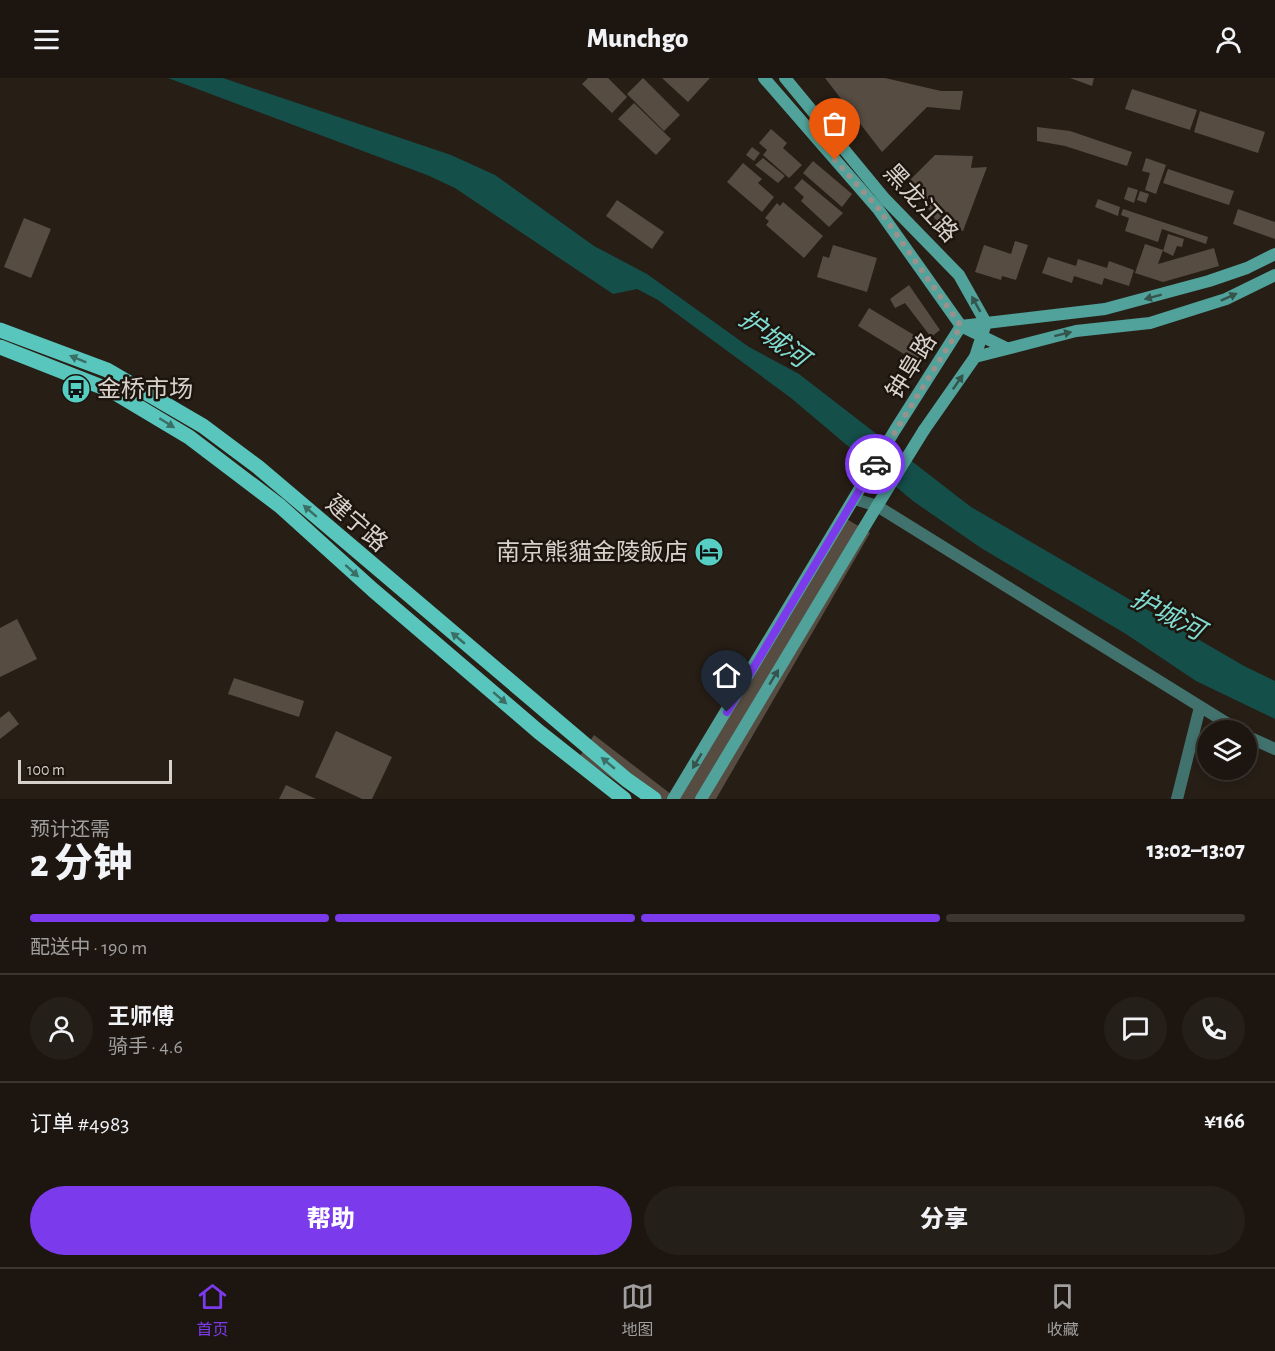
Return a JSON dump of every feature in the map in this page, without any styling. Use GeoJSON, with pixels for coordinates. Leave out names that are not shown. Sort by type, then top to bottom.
{"type":"FeatureCollection","features":[{"type":"Feature","properties":{"kind":"main road","name":"黑龙江路"},"geometry":{"type":"LineString","coordinates":[[764,78],[878,208],[961,326],[1006,348]]}},
{"type":"Feature","properties":{"kind":"main road","name":"黑龙江路"},"geometry":{"type":"LineString","coordinates":[[785,78],[885,199],[959,275],[986,322]]}},
{"type":"Feature","properties":{"kind":"main road","name":"钟阜路"},"geometry":{"type":"LineString","coordinates":[[673,799],[895,430],[961,326],[1105,309],[1209,281],[1247,268],[1275,254]]}},
{"type":"Feature","properties":{"kind":"main road","name":"钟阜路"},"geometry":{"type":"LineString","coordinates":[[701,799],[924,430],[975,357],[1076,331],[1150,323],[1226,299],[1275,274]]}},
{"type":"Feature","properties":{"kind":"main road"},"geometry":{"type":"LineString","coordinates":[[975,357],[986,322]]}},
{"type":"Feature","properties":{"kind":"main road","name":"建宁路"},"geometry":{"type":"LineString","coordinates":[[0,330],[107,370],[203,426],[258,466],[627,780],[654,799]]}},
{"type":"Feature","properties":{"kind":"main road","name":"建宁路"},"geometry":{"type":"LineString","coordinates":[[0,347],[112,391],[189,437],[280,506],[539,732],[624,799]]}},
{"type":"Feature","properties":{"kind":"street"},"geometry":{"type":"LineString","coordinates":[[855,499],[877,507],[1221,720]]}},
{"type":"Feature","properties":{"kind":"street"},"geometry":{"type":"LineString","coordinates":[[1177,799],[1200,707]]}},
{"type":"Feature","properties":{"kind":"street"},"geometry":{"type":"LineString","coordinates":[[1257,741],[1275,748]]}},
{"type":"Feature","properties":{"kind":"water"},"geometry":{"type":"Polygon","coordinates":[[[168,78],[223,78],[451,155],[495,175],[594,246],[647,274],[749,347],[799,374],[971,507],[1244,666],[1275,681],[1275,719],[1196,681],[1126,634],[981,548],[913,501],[791,398],[658,300],[637,289],[613,294],[455,188],[427,175],[168,78]]]}},
{"type":"Feature","properties":{"kind":"building"},"geometry":{"type":"Polygon","coordinates":[[[588,78],[608,78],[627,97],[612,113],[582,84],[588,78]]]}},
{"type":"Feature","properties":{"kind":"building"},"geometry":{"type":"Polygon","coordinates":[[[643,78],[680,115],[664,131],[627,94],[643,78]]]}},
{"type":"Feature","properties":{"kind":"building"},"geometry":{"type":"Polygon","coordinates":[[[662,78],[710,78],[688,102],[662,78]]]}},
{"type":"Feature","properties":{"kind":"building"},"geometry":{"type":"Polygon","coordinates":[[[825,78],[885,78],[941,91],[963,91],[960,110],[927,107],[882,152],[825,78]]]}},
{"type":"Feature","properties":{"kind":"building"},"geometry":{"type":"Polygon","coordinates":[[[1070,78],[1094,78],[1092,86],[1070,78]]]}},
{"type":"Feature","properties":{"kind":"building"},"geometry":{"type":"Polygon","coordinates":[[[1132,89],[1197,110],[1190,130],[1125,109],[1132,89]]]}},
{"type":"Feature","properties":{"kind":"building"},"geometry":{"type":"Polygon","coordinates":[[[634,103],[671,139],[656,155],[618,119],[634,103]]]}},
{"type":"Feature","properties":{"kind":"building"},"geometry":{"type":"Polygon","coordinates":[[[1200,111],[1265,132],[1258,153],[1194,132],[1200,111]]]}},
{"type":"Feature","properties":{"kind":"building"},"geometry":{"type":"Polygon","coordinates":[[[1037,127],[1070,131],[1132,152],[1127,166],[1065,146],[1037,141],[1037,127]]]}},
{"type":"Feature","properties":{"kind":"building"},"geometry":{"type":"Polygon","coordinates":[[[771,129],[787,143],[783,148],[802,165],[789,178],[763,155],[767,150],[759,143],[771,129]]]}},
{"type":"Feature","properties":{"kind":"building"},"geometry":{"type":"Polygon","coordinates":[[[752,147],[760,153],[754,161],[746,155],[752,147]]]}},
{"type":"Feature","properties":{"kind":"building"},"geometry":{"type":"Polygon","coordinates":[[[935,155],[973,156],[971,168],[987,167],[963,231],[946,227],[935,219],[910,180],[935,155]]]}},
{"type":"Feature","properties":{"kind":"building"},"geometry":{"type":"Polygon","coordinates":[[[763,158],[785,176],[778,183],[755,165],[763,158]]]}},
{"type":"Feature","properties":{"kind":"building"},"geometry":{"type":"Polygon","coordinates":[[[1146,158],[1166,165],[1156,194],[1145,190],[1150,173],[1142,171],[1146,158]]]}},
{"type":"Feature","properties":{"kind":"building"},"geometry":{"type":"Polygon","coordinates":[[[813,161],[852,194],[842,207],[803,173],[813,161]]]}},
{"type":"Feature","properties":{"kind":"building"},"geometry":{"type":"Polygon","coordinates":[[[743,163],[762,179],[758,183],[774,197],[762,212],[727,182],[743,163]]]}},
{"type":"Feature","properties":{"kind":"building"},"geometry":{"type":"Polygon","coordinates":[[[1168,169],[1234,191],[1229,205],[1163,183],[1168,169]]]}},
{"type":"Feature","properties":{"kind":"building"},"geometry":{"type":"Polygon","coordinates":[[[802,179],[843,213],[829,227],[801,201],[804,197],[794,188],[802,179]]]}},
{"type":"Feature","properties":{"kind":"building"},"geometry":{"type":"Polygon","coordinates":[[[1128,187],[1138,190],[1134,203],[1124,199],[1128,187]]]}},
{"type":"Feature","properties":{"kind":"building"},"geometry":{"type":"Polygon","coordinates":[[[1140,191],[1149,194],[1146,203],[1137,200],[1140,191]]]}},
{"type":"Feature","properties":{"kind":"building"},"geometry":{"type":"Polygon","coordinates":[[[1098,199],[1120,207],[1118,216],[1095,207],[1098,199]]]}},
{"type":"Feature","properties":{"kind":"building"},"geometry":{"type":"Polygon","coordinates":[[[617,200],[664,232],[652,249],[606,216],[617,200]]]}},
{"type":"Feature","properties":{"kind":"building"},"geometry":{"type":"Polygon","coordinates":[[[783,202],[823,236],[804,258],[766,225],[769,221],[765,218],[777,203],[780,206],[783,202]]]}},
{"type":"Feature","properties":{"kind":"building"},"geometry":{"type":"Polygon","coordinates":[[[1123,209],[1208,237],[1206,244],[1162,229],[1158,242],[1125,231],[1129,218],[1121,215],[1123,209]]]}},
{"type":"Feature","properties":{"kind":"building"},"geometry":{"type":"Polygon","coordinates":[[[1238,209],[1275,222],[1275,239],[1233,224],[1238,209]]]}},
{"type":"Feature","properties":{"kind":"building"},"geometry":{"type":"Polygon","coordinates":[[[24,218],[51,229],[31,278],[4,267],[24,218]]]}},
{"type":"Feature","properties":{"kind":"building"},"geometry":{"type":"Polygon","coordinates":[[[1168,234],[1184,239],[1182,247],[1177,246],[1173,256],[1163,251],[1168,234]]]}},
{"type":"Feature","properties":{"kind":"building"},"geometry":{"type":"Polygon","coordinates":[[[1015,241],[1028,245],[1016,280],[1002,276],[1001,280],[975,272],[984,245],[1011,254],[1015,241]]]}},
{"type":"Feature","properties":{"kind":"building"},"geometry":{"type":"Polygon","coordinates":[[[1145,244],[1163,250],[1158,264],[1214,248],[1219,266],[1163,282],[1135,273],[1145,244]]]}},
{"type":"Feature","properties":{"kind":"building"},"geometry":{"type":"Polygon","coordinates":[[[833,245],[877,258],[867,292],[817,277],[823,256],[829,258],[833,245]]]}},
{"type":"Feature","properties":{"kind":"building"},"geometry":{"type":"Polygon","coordinates":[[[1048,257],[1076,266],[1078,259],[1107,268],[1109,261],[1134,270],[1129,286],[1104,278],[1102,285],[1074,276],[1072,283],[1042,273],[1048,257]]]}},
{"type":"Feature","properties":{"kind":"building"},"geometry":{"type":"Polygon","coordinates":[[[909,285],[940,330],[931,337],[905,303],[895,308],[890,299],[909,285]]]}},
{"type":"Feature","properties":{"kind":"building"},"geometry":{"type":"Polygon","coordinates":[[[869,308],[929,344],[917,362],[858,326],[869,308]]]}},
{"type":"Feature","properties":{"kind":"building"},"geometry":{"type":"Polygon","coordinates":[[[840,515],[870,533],[716,799],[641,799],[580,756],[594,735],[676,798],[840,515]]]}},
{"type":"Feature","properties":{"kind":"building"},"geometry":{"type":"Polygon","coordinates":[[[17,619],[37,659],[0,677],[0,628],[17,619]]]}},
{"type":"Feature","properties":{"kind":"building"},"geometry":{"type":"Polygon","coordinates":[[[234,678],[304,701],[299,717],[228,694],[234,678]]]}},
{"type":"Feature","properties":{"kind":"building"},"geometry":{"type":"Polygon","coordinates":[[[9,711],[19,724],[0,739],[0,718],[9,711]]]}},
{"type":"Feature","properties":{"kind":"building"},"geometry":{"type":"Polygon","coordinates":[[[336,731],[392,757],[372,799],[362,799],[315,777],[336,731]]]}},
{"type":"Feature","properties":{"kind":"building"},"geometry":{"type":"Polygon","coordinates":[[[286,785],[316,799],[279,799],[286,785]]]}},
{"type":"Feature","properties":{"kind":"way so far"},"geometry":{"type":"LineString","coordinates":[[835,160],[878,208],[944,298],[961,326],[875,464]]}},
{"type":"Feature","properties":{"kind":"place","name":"金桥市场"},"geometry":{"type":"Point","coordinates":[76,389]}},
{"type":"Feature","properties":{"kind":"place","name":"南京熊貓金陵飯店"},"geometry":{"type":"Point","coordinates":[709,552]}},
{"type":"Feature","properties":{"kind":"route"},"geometry":{"type":"LineString","coordinates":[[727,712],[875,464]]}},
{"type":"Feature","properties":{"kind":"water label","name":"护城河"},"geometry":{"type":"Point","coordinates":[774,338]}},
{"type":"Feature","properties":{"kind":"water label","name":"护城河"},"geometry":{"type":"Point","coordinates":[1168,614]}}]}
